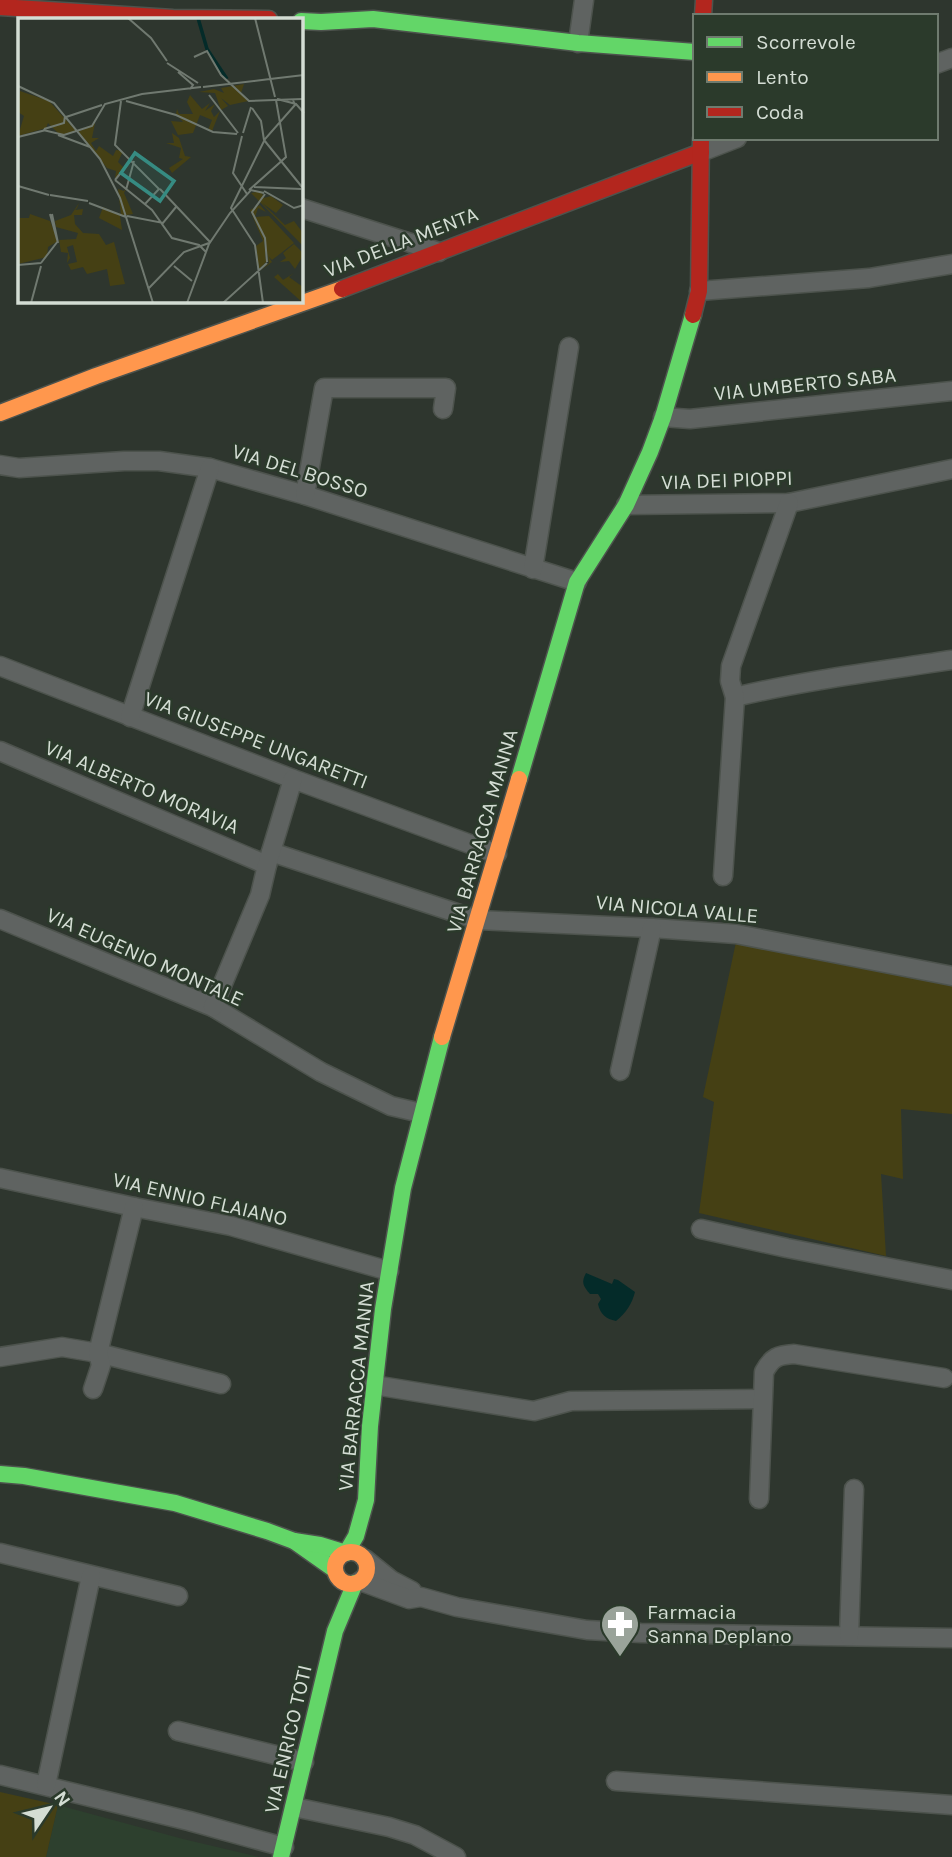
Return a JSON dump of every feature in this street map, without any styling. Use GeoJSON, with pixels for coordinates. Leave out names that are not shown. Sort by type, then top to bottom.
{"type":"FeatureCollection","features":[{"type":"Feature","properties":{"kind":"street"},"geometry":{"type":"LineString","coordinates":[[578,43],[584,0]]}},
{"type":"Feature","properties":{"kind":"street"},"geometry":{"type":"LineString","coordinates":[[0,7],[173,18]]}},
{"type":"Feature","properties":{"kind":"street"},"geometry":{"type":"LineString","coordinates":[[303,21],[373,19],[578,43],[693,52]]}},
{"type":"Feature","properties":{"kind":"street","name":"VIA DELLA MENTA"},"geometry":{"type":"LineString","coordinates":[[0,413],[439,252],[701,145],[727,140]]}},
{"type":"Feature","properties":{"kind":"street","name":"VIA BARRACCA MANNA"},"geometry":{"type":"LineString","coordinates":[[346,1553],[356,1536],[366,1500],[370,1426],[383,1308],[403,1188],[421,1113],[577,582],[626,505],[663,417],[699,291],[701,145]]}},
{"type":"Feature","properties":{"kind":"street"},"geometry":{"type":"LineString","coordinates":[[303,209],[439,252]]}},
{"type":"Feature","properties":{"kind":"street"},"geometry":{"type":"LineString","coordinates":[[699,291],[869,278],[952,264]]}},
{"type":"Feature","properties":{"kind":"street"},"geometry":{"type":"LineString","coordinates":[[533,569],[569,347]]}},
{"type":"Feature","properties":{"kind":"street"},"geometry":{"type":"LineString","coordinates":[[305,495],[324,388],[446,388],[443,409]]}},
{"type":"Feature","properties":{"kind":"street","name":"VIA UMBERTO SABA"},"geometry":{"type":"LineString","coordinates":[[663,417],[690,419],[952,391]]}},
{"type":"Feature","properties":{"kind":"street","name":"VIA DEL BOSSO"},"geometry":{"type":"LineString","coordinates":[[0,465],[19,468],[159,461],[210,468],[305,495],[577,582]]}},
{"type":"Feature","properties":{"kind":"street"},"geometry":{"type":"LineString","coordinates":[[130,717],[210,468]]}},
{"type":"Feature","properties":{"kind":"street","name":"VIA DEI PIOPPI"},"geometry":{"type":"LineString","coordinates":[[626,505],[789,503],[952,469]]}},
{"type":"Feature","properties":{"kind":"street"},"geometry":{"type":"LineString","coordinates":[[723,876],[735,697],[730,681],[731,666],[789,503]]}},
{"type":"Feature","properties":{"kind":"street"},"geometry":{"type":"LineString","coordinates":[[735,697],[952,660]]}},
{"type":"Feature","properties":{"kind":"street","name":"VIA GIUSEPPE UNGARETTI"},"geometry":{"type":"LineString","coordinates":[[0,666],[497,855]]}},
{"type":"Feature","properties":{"kind":"street","name":"VIA ALBERTO MORAVIA"},"geometry":{"type":"LineString","coordinates":[[0,751],[269,858],[478,920]]}},
{"type":"Feature","properties":{"kind":"street"},"geometry":{"type":"LineString","coordinates":[[213,1007],[260,895],[293,779]]}},
{"type":"Feature","properties":{"kind":"street","name":"VIA EUGENIO MONTALE"},"geometry":{"type":"LineString","coordinates":[[0,919],[213,1007],[321,1072],[391,1106],[421,1113]]}},
{"type":"Feature","properties":{"kind":"street","name":"VIA NICOLA VALLE"},"geometry":{"type":"LineString","coordinates":[[478,920],[736,933],[952,976]]}},
{"type":"Feature","properties":{"kind":"street"},"geometry":{"type":"LineString","coordinates":[[620,1071],[652,928]]}},
{"type":"Feature","properties":{"kind":"street","name":"VIA ENNIO FLAIANO"},"geometry":{"type":"LineString","coordinates":[[0,1178],[134,1208],[232,1226],[389,1270]]}},
{"type":"Feature","properties":{"kind":"street"},"geometry":{"type":"LineString","coordinates":[[93,1389],[101,1365],[98,1353],[134,1208]]}},
{"type":"Feature","properties":{"kind":"street"},"geometry":{"type":"LineString","coordinates":[[701,1228],[952,1280]]}},
{"type":"Feature","properties":{"kind":"street"},"geometry":{"type":"LineString","coordinates":[[0,1357],[62,1347],[98,1353],[221,1384]]}},
{"type":"Feature","properties":{"kind":"street"},"geometry":{"type":"LineString","coordinates":[[759,1499],[764,1372],[769,1362],[779,1355],[794,1354],[944,1378]]}},
{"type":"Feature","properties":{"kind":"street"},"geometry":{"type":"LineString","coordinates":[[374,1385],[534,1411],[571,1401],[762,1399]]}},
{"type":"Feature","properties":{"kind":"street"},"geometry":{"type":"LineString","coordinates":[[0,1474],[175,1503],[294,1541],[317,1543],[346,1553],[356,1553],[391,1580],[421,1597],[457,1607],[587,1630],[952,1639]]}},
{"type":"Feature","properties":{"kind":"street"},"geometry":{"type":"LineString","coordinates":[[849,1636],[854,1489]]}},
{"type":"Feature","properties":{"kind":"street"},"geometry":{"type":"LineString","coordinates":[[294,1541],[345,1583],[357,1582],[409,1599],[421,1597]]}},
{"type":"Feature","properties":{"kind":"street"},"geometry":{"type":"LineString","coordinates":[[0,1553],[178,1596]]}},
{"type":"Feature","properties":{"kind":"street"},"geometry":{"type":"LineString","coordinates":[[336,1573],[337,1559],[346,1553]]}},
{"type":"Feature","properties":{"kind":"street"},"geometry":{"type":"LineString","coordinates":[[357,1582],[363,1578],[367,1568],[365,1559]]}},
{"type":"Feature","properties":{"kind":"street","name":"VIA ENRICO TOTI"},"geometry":{"type":"LineString","coordinates":[[335,1631],[336,1573]]}},
{"type":"Feature","properties":{"kind":"street"},"geometry":{"type":"LineString","coordinates":[[46,1785],[91,1576]]}},
{"type":"Feature","properties":{"kind":"street","name":"VIA ENRICO TOTI"},"geometry":{"type":"LineString","coordinates":[[283,1852],[335,1631],[357,1582]]}},
{"type":"Feature","properties":{"kind":"street"},"geometry":{"type":"LineString","coordinates":[[178,1731],[304,1762]]}},
{"type":"Feature","properties":{"kind":"street"},"geometry":{"type":"LineString","coordinates":[[0,1774],[283,1852]]}},
{"type":"Feature","properties":{"kind":"street"},"geometry":{"type":"LineString","coordinates":[[616,1781],[952,1805]]}},
{"type":"Feature","properties":{"kind":"street"},"geometry":{"type":"LineString","coordinates":[[294,1807],[415,1835],[456,1857]]}},
{"type":"Feature","properties":{"kind":"shaded area"},"geometry":{"type":"Polygon","coordinates":[[[736,942],[952,986],[952,1114],[901,1109],[903,1179],[881,1174],[886,1256],[699,1213],[714,1102],[703,1097],[736,942]]]}},
{"type":"Feature","properties":{"kind":"shaded area"},"geometry":{"type":"Polygon","coordinates":[[[0,1792],[58,1805],[46,1857],[0,1857],[0,1792]]]}},
{"type":"Feature","properties":{"kind":"shaded area"},"geometry":{"type":"Polygon","coordinates":[[[58,1805],[183,1839],[259,1857],[46,1857],[58,1805]]]}},
{"type":"Feature","properties":{"kind":"water"},"geometry":{"type":"Polygon","coordinates":[[[586,1273],[612,1284],[614,1279],[618,1280],[635,1292],[628,1308],[616,1321],[602,1313],[598,1294],[590,1294],[586,1289],[583,1281],[586,1273]]]}},
{"type":"Feature","properties":{"kind":"traffic: fast"},"geometry":{"type":"LineString","coordinates":[[303,21],[373,19],[578,43],[693,52]]}},
{"type":"Feature","properties":{"kind":"traffic: fast"},"geometry":{"type":"LineString","coordinates":[[519,779],[577,582],[626,505],[650,452],[693,315]]}},
{"type":"Feature","properties":{"kind":"traffic: fast"},"geometry":{"type":"LineString","coordinates":[[294,1541],[346,1553],[356,1536],[366,1500],[370,1426],[383,1309],[403,1188],[442,1037]]}},
{"type":"Feature","properties":{"kind":"traffic: fast"},"geometry":{"type":"LineString","coordinates":[[0,1474],[175,1503],[294,1541],[335,1570]]}},
{"type":"Feature","properties":{"kind":"traffic: fast"},"geometry":{"type":"LineString","coordinates":[[281,1857],[335,1631],[355,1583]]}},
{"type":"Feature","properties":{"kind":"traffic: slow"},"geometry":{"type":"LineString","coordinates":[[303,303],[342,289]]}},
{"type":"Feature","properties":{"kind":"traffic: slow"},"geometry":{"type":"LineString","coordinates":[[0,413],[302,303]]}},
{"type":"Feature","properties":{"kind":"traffic: slow"},"geometry":{"type":"LineString","coordinates":[[442,1037],[519,779]]}},
{"type":"Feature","properties":{"kind":"traffic: slow"},"geometry":{"type":"LineString","coordinates":[[351,1552],[362,1557],[367,1568],[362,1579],[351,1584],[340,1579],[335,1568],[340,1557],[351,1552]]}},
{"type":"Feature","properties":{"kind":"traffic: jam"},"geometry":{"type":"LineString","coordinates":[[703,14],[704,0]]}},
{"type":"Feature","properties":{"kind":"traffic: jam"},"geometry":{"type":"LineString","coordinates":[[0,7],[173,18]]}},
{"type":"Feature","properties":{"kind":"traffic: jam"},"geometry":{"type":"LineString","coordinates":[[693,315],[699,291],[701,140]]}},
{"type":"Feature","properties":{"kind":"traffic: jam"},"geometry":{"type":"LineString","coordinates":[[342,289],[701,152]]}},
{"type":"Feature","properties":{"kind":"place","name":"Farmacia Sanna Deplano"},"geometry":{"type":"Point","coordinates":[620,1658]}}]}
